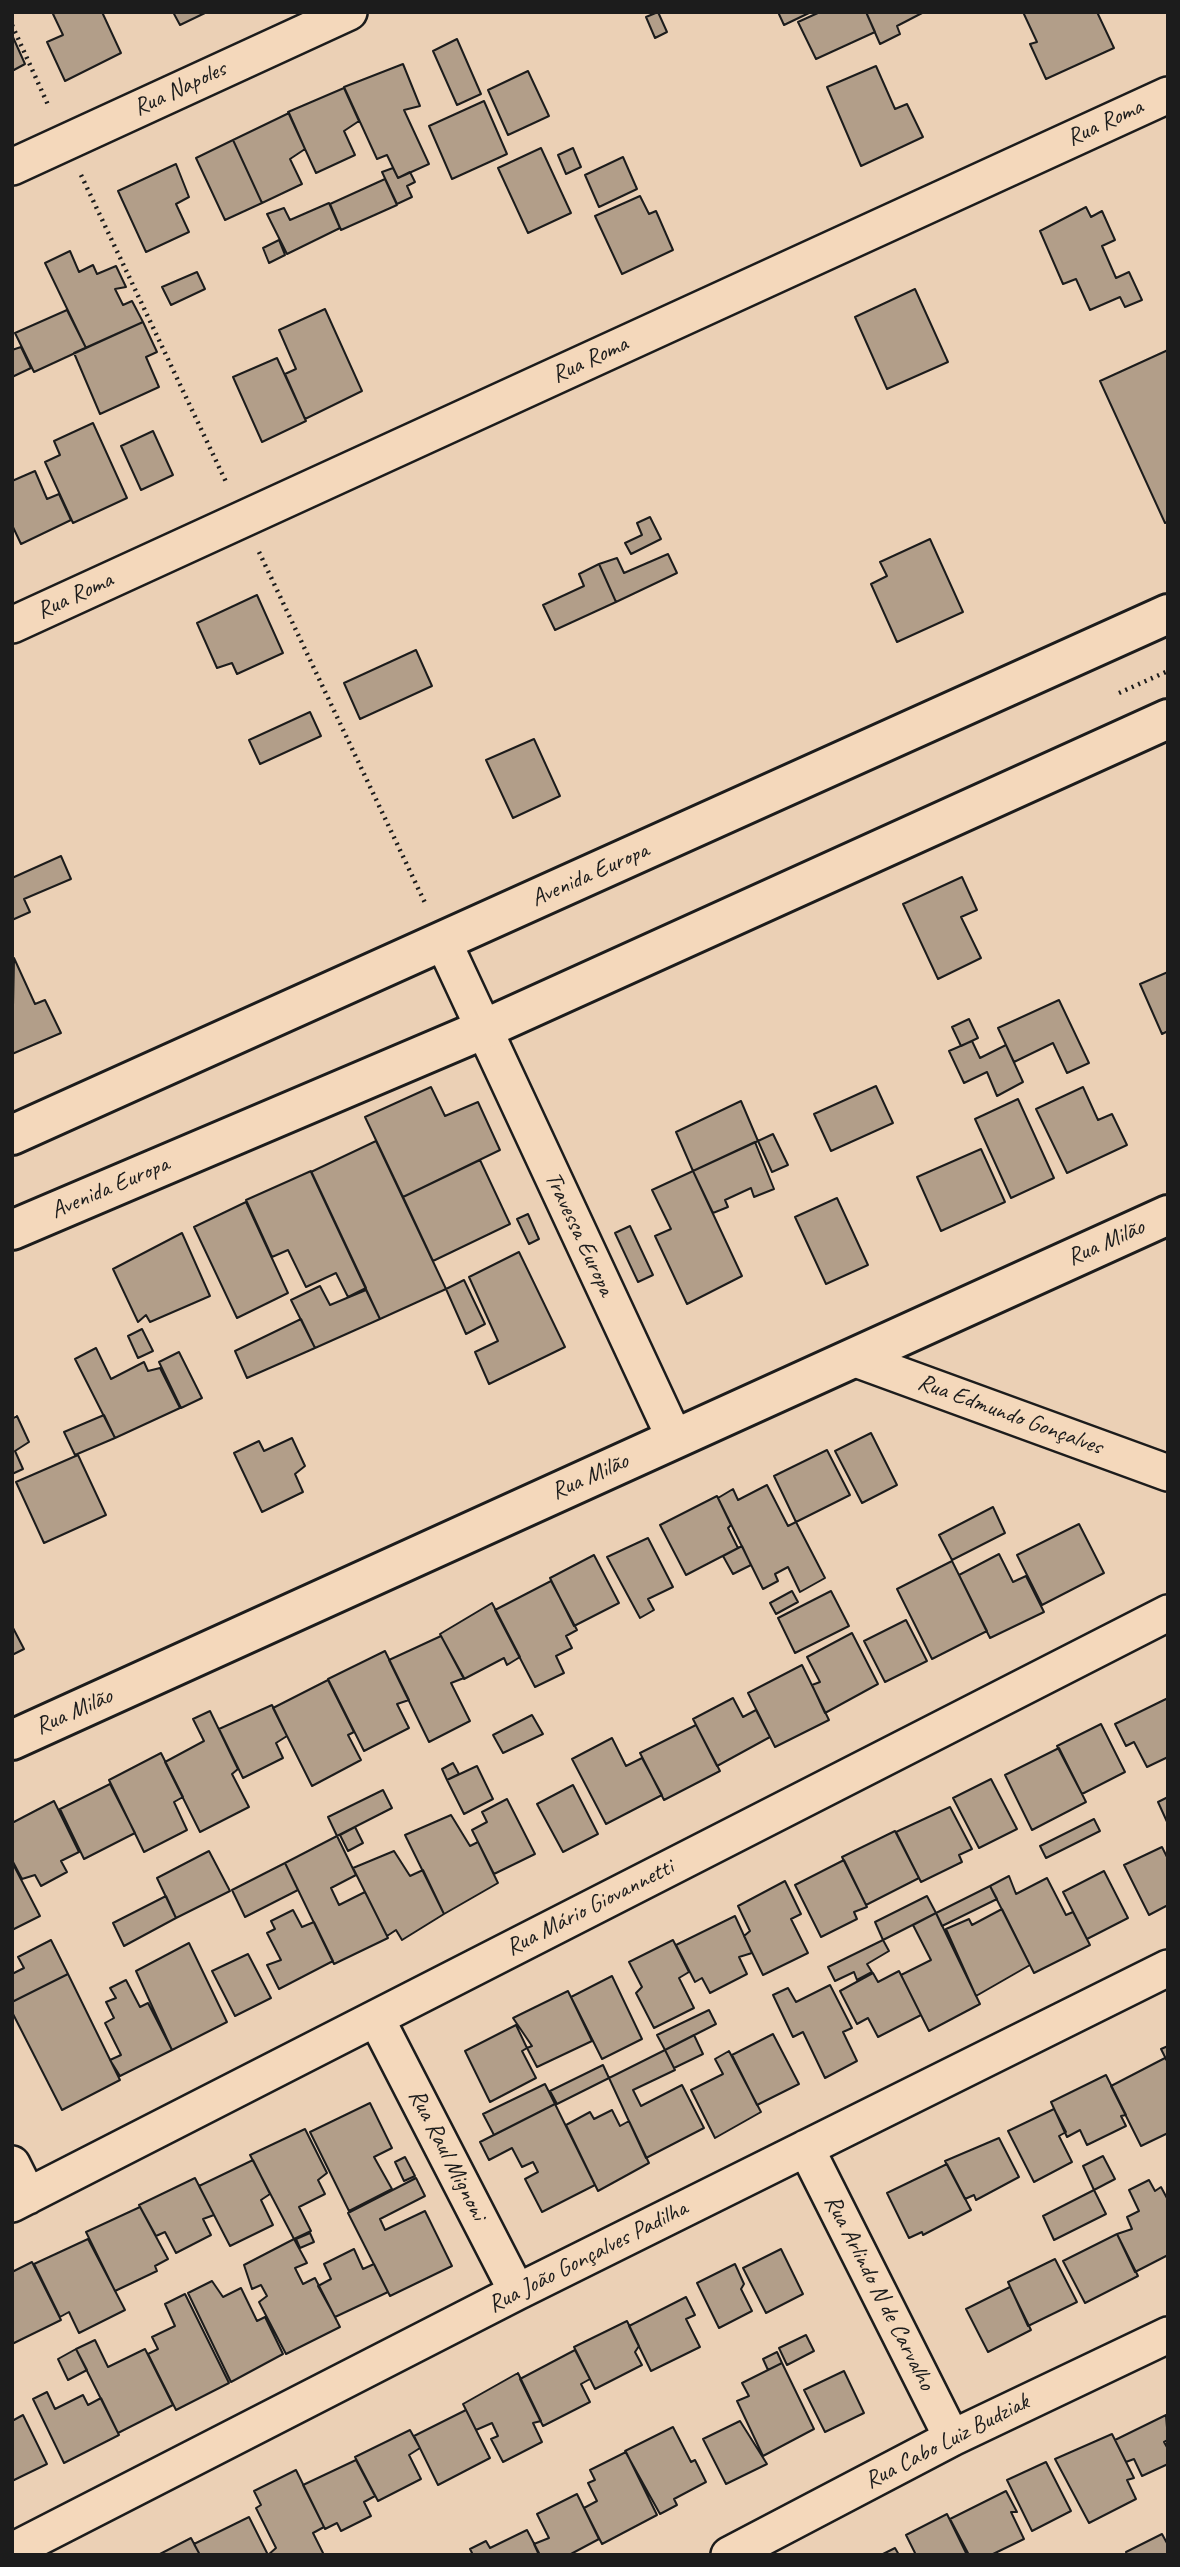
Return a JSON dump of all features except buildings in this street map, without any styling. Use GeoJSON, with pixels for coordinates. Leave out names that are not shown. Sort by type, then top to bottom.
{"type":"FeatureCollection","features":[{"type":"Feature","properties":{"kind":"main road","name":"Avenida Europa"},"geometry":{"type":"LineString","coordinates":[[12,1135],[1168,614]]}},
{"type":"Feature","properties":{"kind":"main road","name":"Avenida Europa"},"geometry":{"type":"LineString","coordinates":[[12,1230],[484,1029],[1168,719]]}},
{"type":"Feature","properties":{"kind":"main road","name":"Rua Milão"},"geometry":{"type":"LineString","coordinates":[[12,1740],[1168,1215]]}},
{"type":"Feature","properties":{"kind":"street","name":"Rua Napoles"},"geometry":{"type":"LineString","coordinates":[[12,167],[349,12]]}},
{"type":"Feature","properties":{"kind":"street","name":"Rua Roma"},"geometry":{"type":"LineString","coordinates":[[12,625],[1168,94]]}},
{"type":"Feature","properties":{"kind":"street","name":"Travessa Europa"},"geometry":{"type":"LineString","coordinates":[[443,941],[675,1439]]}},
{"type":"Feature","properties":{"kind":"street","name":"Rua Edmundo Gonçalves"},"geometry":{"type":"LineString","coordinates":[[853,1357],[1168,1473]]}},
{"type":"Feature","properties":{"kind":"street","name":"Rua Mário Giovannetti"},"geometry":{"type":"LineString","coordinates":[[20,2200],[1168,1613]]}},
{"type":"Feature","properties":{"kind":"street","name":"Rua João Gonçalves Padilha"},"geometry":{"type":"LineString","coordinates":[[12,2551],[517,2292],[1168,1968]]}},
{"type":"Feature","properties":{"kind":"street","name":"Rua Raul Mignoni"},"geometry":{"type":"LineString","coordinates":[[376,2018],[517,2292]]}},
{"type":"Feature","properties":{"kind":"street","name":"Rua Arlindo N de Carvalho"},"geometry":{"type":"LineString","coordinates":[[806,2148],[952,2438]]}},
{"type":"Feature","properties":{"kind":"street"},"geometry":{"type":"LineString","coordinates":[[12,2164],[20,2200]]}},
{"type":"Feature","properties":{"kind":"street","name":"Rua Cabo Luiz Budziak"},"geometry":{"type":"LineString","coordinates":[[729,2555],[952,2438],[1168,2335]]}}]}
